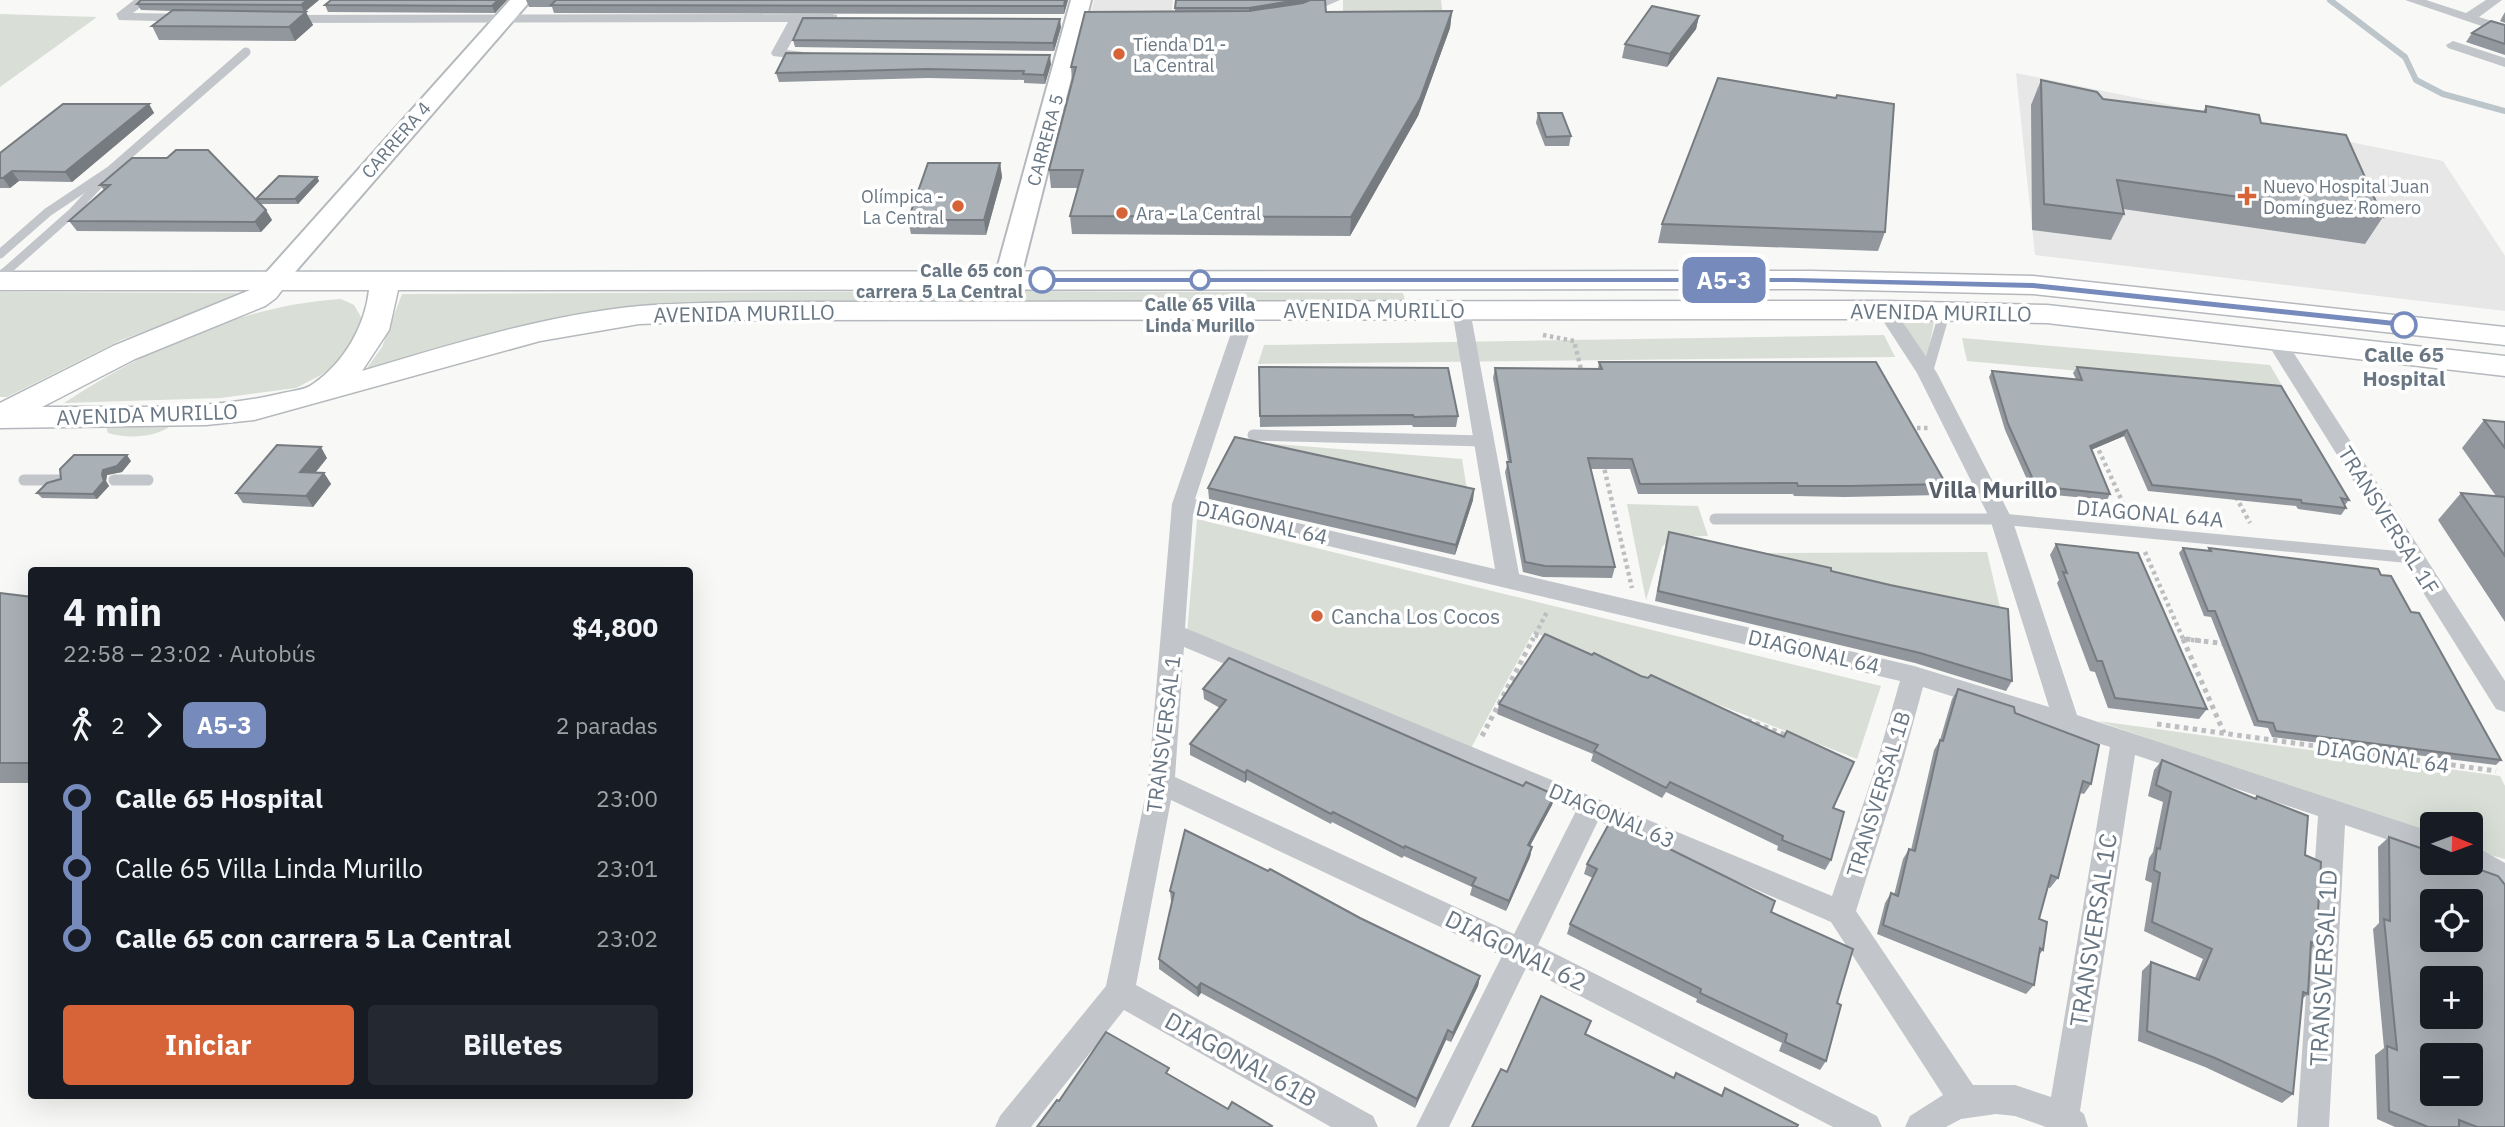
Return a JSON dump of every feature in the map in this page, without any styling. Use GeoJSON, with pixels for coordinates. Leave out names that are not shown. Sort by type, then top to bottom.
{"type":"FeatureCollection","features":[{"type":"Feature","properties":{"kind":"main road","name":"AVENIDA MURILLO"},"geometry":{"type":"LineString","coordinates":[[0,279],[1007,279],[1416,295],[1461,310],[1885,310],[2047,314],[2505,366]]}},
{"type":"Feature","properties":{"kind":"main road","name":"AVENIDA MURILLO"},"geometry":{"type":"LineString","coordinates":[[0,418],[206,415],[254,410],[540,332],[639,315],[755,311],[1248,310],[1416,295],[1800,280],[2033,285],[2505,337]]}},
{"type":"Feature","properties":{"kind":"main road"},"geometry":{"type":"LineString","coordinates":[[0,418],[105,359],[159,335],[254,300],[266,292],[272,281]]}},
{"type":"Feature","properties":{"kind":"main road"},"geometry":{"type":"LineString","coordinates":[[323,393],[347,371],[366,347],[378,324],[383,303],[383,281]]}},
{"type":"Feature","properties":{"kind":"street"},"geometry":{"type":"LineString","coordinates":[[143,0],[123,14],[129,18],[211,18]]}},
{"type":"Feature","properties":{"kind":"street","name":"CARRERA 4"},"geometry":{"type":"LineString","coordinates":[[272,281],[521,0]]}},
{"type":"Feature","properties":{"kind":"street"},"geometry":{"type":"LineString","coordinates":[[702,18],[713,0]]}},
{"type":"Feature","properties":{"kind":"street"},"geometry":{"type":"LineString","coordinates":[[2412,0],[2505,30]]}},
{"type":"Feature","properties":{"kind":"street"},"geometry":{"type":"LineString","coordinates":[[2468,18],[2495,0]]}},
{"type":"Feature","properties":{"kind":"street"},"geometry":{"type":"LineString","coordinates":[[1282,17],[1333,1]]}},
{"type":"Feature","properties":{"kind":"street"},"geometry":{"type":"LineString","coordinates":[[308,19],[323,6]]}},
{"type":"Feature","properties":{"kind":"street","name":"CARRERA 5"},"geometry":{"type":"LineString","coordinates":[[1007,279],[1060,57],[1077,15]]}},
{"type":"Feature","properties":{"kind":"street"},"geometry":{"type":"LineString","coordinates":[[797,18],[778,51],[789,57],[825,57]]}},
{"type":"Feature","properties":{"kind":"street"},"geometry":{"type":"LineString","coordinates":[[267,19],[501,21],[851,18]]}},
{"type":"Feature","properties":{"kind":"street"},"geometry":{"type":"LineString","coordinates":[[2453,45],[2505,63]]}},
{"type":"Feature","properties":{"kind":"street","name":"TRANSVERSAL 1"},"geometry":{"type":"LineString","coordinates":[[1011,1127],[1120,992],[1161,783],[1183,504],[1248,310]]}},
{"type":"Feature","properties":{"kind":"street"},"geometry":{"type":"LineString","coordinates":[[1461,310],[1508,579]]}},
{"type":"Feature","properties":{"kind":"street"},"geometry":{"type":"LineString","coordinates":[[1885,310],[1927,373],[2001,519],[2067,722]]}},
{"type":"Feature","properties":{"kind":"street","name":"TRANSVERSAL 1F"},"geometry":{"type":"LineString","coordinates":[[2274,338],[2505,702]]}},
{"type":"Feature","properties":{"kind":"street","name":"DIAGONAL 64"},"geometry":{"type":"LineString","coordinates":[[1183,504],[1914,675],[2067,722],[2134,731],[2332,810],[2420,839]]}},
{"type":"Feature","properties":{"kind":"street","name":"DIAGONAL 63"},"geometry":{"type":"LineString","coordinates":[[1174,633],[1592,806],[1840,913]]}},
{"type":"Feature","properties":{"kind":"street","name":"TRANSVERSAL 1B"},"geometry":{"type":"LineString","coordinates":[[1840,913],[1886,775],[1914,675]]}},
{"type":"Feature","properties":{"kind":"street","name":"TRANSVERSAL 1C"},"geometry":{"type":"LineString","coordinates":[[2069,1123],[2134,731]]}},
{"type":"Feature","properties":{"kind":"street","name":"DIAGONAL 62"},"geometry":{"type":"LineString","coordinates":[[1161,783],[1521,951],[1866,1127]]}},
{"type":"Feature","properties":{"kind":"street"},"geometry":{"type":"LineString","coordinates":[[1432,1127],[1592,806]]}},
{"type":"Feature","properties":{"kind":"street","name":"TRANSVERSAL 1D"},"geometry":{"type":"LineString","coordinates":[[2313,1127],[2332,810]]}},
{"type":"Feature","properties":{"kind":"street"},"geometry":{"type":"LineString","coordinates":[[2483,864],[2495,871],[2505,884]]}},
{"type":"Feature","properties":{"kind":"street"},"geometry":{"type":"LineString","coordinates":[[1840,913],[1965,1100]]}},
{"type":"Feature","properties":{"kind":"street","name":"DIAGONAL 61B"},"geometry":{"type":"LineString","coordinates":[[1120,992],[1362,1127]]}},
{"type":"Feature","properties":{"kind":"street"},"geometry":{"type":"LineString","coordinates":[[1922,1127],[1940,1110],[1965,1100],[1995,1098],[2029,1105],[2069,1123]]}},
{"type":"Feature","properties":{"kind":"lane"},"geometry":{"type":"LineString","coordinates":[[0,279],[74,212],[111,170],[246,52]]}},
{"type":"Feature","properties":{"kind":"lane"},"geometry":{"type":"LineString","coordinates":[[0,254],[48,212],[111,170]]}},
{"type":"Feature","properties":{"kind":"lane"},"geometry":{"type":"LineString","coordinates":[[1927,373],[1945,311]]}},
{"type":"Feature","properties":{"kind":"lane"},"geometry":{"type":"LineString","coordinates":[[1253,435],[1484,441]]}},
{"type":"Feature","properties":{"kind":"lane"},"geometry":{"type":"LineString","coordinates":[[24,480],[60,480]]}},
{"type":"Feature","properties":{"kind":"lane"},"geometry":{"type":"LineString","coordinates":[[114,480],[148,480]]}},
{"type":"Feature","properties":{"kind":"lane","name":"DIAGONAL 64A"},"geometry":{"type":"LineString","coordinates":[[1715,519],[2001,519],[2413,558]]}},
{"type":"Feature","properties":{"kind":"path"},"geometry":{"type":"LineString","coordinates":[[1574,341],[1583,378]]}},
{"type":"Feature","properties":{"kind":"path"},"geometry":{"type":"LineString","coordinates":[[1899,428],[1955,429]]}},
{"type":"Feature","properties":{"kind":"path"},"geometry":{"type":"LineString","coordinates":[[1600,453],[1637,609]]}},
{"type":"Feature","properties":{"kind":"path"},"geometry":{"type":"LineString","coordinates":[[2235,494],[2260,542]]}},
{"type":"Feature","properties":{"kind":"path"},"geometry":{"type":"LineString","coordinates":[[1471,756],[1558,591]]}},
{"type":"Feature","properties":{"kind":"path"},"geometry":{"type":"LineString","coordinates":[[1535,635],[1560,645]]}},
{"type":"Feature","properties":{"kind":"path"},"geometry":{"type":"LineString","coordinates":[[2183,639],[2236,645]]}},
{"type":"Feature","properties":{"kind":"path"},"geometry":{"type":"LineString","coordinates":[[1735,715],[1798,740]]}},
{"type":"Feature","properties":{"kind":"path","name":"DIAGONAL 64"},"geometry":{"type":"LineString","coordinates":[[2134,731],[2496,771]]}},
{"type":"Feature","properties":{"kind":"shaded area"},"geometry":{"type":"Polygon","coordinates":[[[1094,0],[1173,0],[1171,17],[1090,17],[1094,0]]]}},
{"type":"Feature","properties":{"kind":"shaded area"},"geometry":{"type":"Polygon","coordinates":[[[1343,0],[1441,0],[1444,26],[1343,24],[1343,0]]]}},
{"type":"Feature","properties":{"kind":"shaded area"},"geometry":{"type":"Polygon","coordinates":[[[0,14],[97,17],[0,87],[0,14]]]}},
{"type":"Feature","properties":{"kind":"shaded area","name":"Nuevo Hospital Juan Domínguez Romero"},"geometry":{"type":"Polygon","coordinates":[[[2016,73],[2443,161],[2505,256],[2505,311],[2035,255],[2016,73]]]}},
{"type":"Feature","properties":{"kind":"shaded area"},"geometry":{"type":"Polygon","coordinates":[[[1011,291],[1403,293],[1405,300],[714,302],[629,306],[575,316],[364,372],[382,347],[402,294],[1011,291]]]}},
{"type":"Feature","properties":{"kind":"shaded area"},"geometry":{"type":"Polygon","coordinates":[[[0,292],[253,293],[121,340],[7,397],[0,397],[0,292]]]}},
{"type":"Feature","properties":{"kind":"shaded area"},"geometry":{"type":"Polygon","coordinates":[[[341,299],[354,305],[364,322],[347,356],[321,375],[296,388],[221,398],[64,403],[128,365],[196,333],[268,310],[341,299]]]}},
{"type":"Feature","properties":{"kind":"shaded area"},"geometry":{"type":"Polygon","coordinates":[[[1900,316],[1935,317],[1926,364],[1900,316]]]}},
{"type":"Feature","properties":{"kind":"shaded area"},"geometry":{"type":"Polygon","coordinates":[[[1884,335],[1895,357],[1258,364],[1264,345],[1884,335]]]}},
{"type":"Feature","properties":{"kind":"shaded area"},"geometry":{"type":"Polygon","coordinates":[[[1962,338],[2270,365],[2284,389],[1967,361],[1962,338]]]}},
{"type":"Feature","properties":{"kind":"shaded area"},"geometry":{"type":"Polygon","coordinates":[[[172,425],[158,433],[133,437],[108,433],[106,426],[172,425]]]}},
{"type":"Feature","properties":{"kind":"shaded area"},"geometry":{"type":"Polygon","coordinates":[[[1252,442],[1462,459],[1467,489],[1252,442]]]}},
{"type":"Feature","properties":{"kind":"shaded area"},"geometry":{"type":"Polygon","coordinates":[[[1627,504],[1698,506],[1708,536],[1671,537],[1662,547],[1646,600],[1627,504]]]}},
{"type":"Feature","properties":{"kind":"shaded area"},"geometry":{"type":"Polygon","coordinates":[[[1197,519],[1881,686],[1857,759],[1533,632],[1469,752],[1187,633],[1197,519]]]}},
{"type":"Feature","properties":{"kind":"shaded area"},"geometry":{"type":"Polygon","coordinates":[[[1987,552],[2002,616],[1766,562],[1764,553],[1987,552]]]}},
{"type":"Feature","properties":{"kind":"shaded area"},"geometry":{"type":"Polygon","coordinates":[[[2098,721],[2500,776],[2505,786],[2505,859],[2483,853],[2483,812],[2420,812],[2420,833],[2098,721]]]}},
{"type":"Feature","properties":{"kind":"building"},"geometry":{"type":"Polygon","coordinates":[[[141,0],[307,0],[301,5],[137,4],[141,0]]]}},
{"type":"Feature","properties":{"kind":"building"},"geometry":{"type":"Polygon","coordinates":[[[331,0],[498,0],[492,6],[325,5],[331,0]]]}},
{"type":"Feature","properties":{"kind":"building"},"geometry":{"type":"Polygon","coordinates":[[[556,0],[1065,0],[1064,6],[551,5],[556,0]]]}},
{"type":"Feature","properties":{"kind":"building"},"geometry":{"type":"Polygon","coordinates":[[[1176,0],[1298,0],[1249,8],[1175,8],[1176,0]]]}},
{"type":"Feature","properties":{"kind":"building"},"geometry":{"type":"Polygon","coordinates":[[[1310,0],[1325,0],[1326,12],[1452,11],[1420,99],[1351,217],[1070,216],[1083,170],[1049,170],[1076,67],[1071,67],[1085,12],[1249,11],[1310,0]]]}},
{"type":"Feature","properties":{"kind":"building"},"geometry":{"type":"Polygon","coordinates":[[[1652,6],[1699,16],[1670,54],[1625,44],[1652,6]]]}},
{"type":"Feature","properties":{"kind":"building"},"geometry":{"type":"Polygon","coordinates":[[[173,10],[306,12],[289,27],[152,26],[173,10]]]}},
{"type":"Feature","properties":{"kind":"building"},"geometry":{"type":"Polygon","coordinates":[[[803,18],[1060,19],[1053,43],[793,40],[803,18]]]}},
{"type":"Feature","properties":{"kind":"building"},"geometry":{"type":"Polygon","coordinates":[[[2491,21],[2505,25],[2505,44],[2472,33],[2491,21]]]}},
{"type":"Feature","properties":{"kind":"building"},"geometry":{"type":"Polygon","coordinates":[[[786,53],[1050,55],[1044,75],[1023,74],[1024,71],[927,69],[776,73],[786,53]]]}},
{"type":"Feature","properties":{"kind":"building"},"geometry":{"type":"Polygon","coordinates":[[[1718,78],[1836,98],[1837,95],[1894,104],[1885,232],[1662,224],[1718,78]]]}},
{"type":"Feature","properties":{"kind":"building"},"geometry":{"type":"Polygon","coordinates":[[[2041,80],[2097,92],[2103,99],[2206,112],[2206,106],[2259,115],[2261,123],[2346,135],[2383,217],[2117,180],[2124,214],[2044,204],[2041,80]]]}},
{"type":"Feature","properties":{"kind":"building"},"geometry":{"type":"Polygon","coordinates":[[[63,104],[149,104],[65,172],[12,171],[0,178],[0,153],[63,104]]]}},
{"type":"Feature","properties":{"kind":"building"},"geometry":{"type":"Polygon","coordinates":[[[1538,113],[1562,113],[1571,136],[1546,137],[1538,113]]]}},
{"type":"Feature","properties":{"kind":"building"},"geometry":{"type":"Polygon","coordinates":[[[176,150],[208,150],[266,210],[255,222],[69,221],[110,185],[100,185],[132,158],[167,158],[176,150]]]}},
{"type":"Feature","properties":{"kind":"building","name":"Olímpica - La Central"},"geometry":{"type":"Polygon","coordinates":[[[928,163],[1000,163],[984,220],[908,220],[928,163]]]}},
{"type":"Feature","properties":{"kind":"building"},"geometry":{"type":"Polygon","coordinates":[[[279,176],[317,177],[295,199],[256,199],[279,176]]]}},
{"type":"Feature","properties":{"kind":"building"},"geometry":{"type":"Polygon","coordinates":[[[1599,362],[1876,362],[1946,484],[1640,484],[1632,459],[1588,458],[1615,567],[1545,566],[1525,562],[1507,462],[1511,462],[1495,368],[1602,369],[1599,362]]]}},
{"type":"Feature","properties":{"kind":"building"},"geometry":{"type":"Polygon","coordinates":[[[1259,367],[1448,368],[1458,416],[1260,416],[1259,367]]]}},
{"type":"Feature","properties":{"kind":"building"},"geometry":{"type":"Polygon","coordinates":[[[2077,367],[2281,386],[2349,500],[2341,498],[2346,508],[2302,503],[2301,500],[2152,485],[2127,430],[2090,446],[2110,494],[2036,486],[2008,424],[1992,371],[2082,380],[2077,367]]]}},
{"type":"Feature","properties":{"kind":"building"},"geometry":{"type":"Polygon","coordinates":[[[2484,420],[2505,422],[2505,448],[2484,420]]]}},
{"type":"Feature","properties":{"kind":"building"},"geometry":{"type":"Polygon","coordinates":[[[1235,437],[1474,489],[1456,545],[1208,488],[1235,437]]]}},
{"type":"Feature","properties":{"kind":"building"},"geometry":{"type":"Polygon","coordinates":[[[277,445],[321,447],[300,472],[324,473],[306,496],[236,493],[277,445]]]}},
{"type":"Feature","properties":{"kind":"building"},"geometry":{"type":"Polygon","coordinates":[[[74,455],[127,455],[117,466],[103,470],[104,481],[93,494],[37,493],[47,483],[61,479],[60,469],[74,455]]]}},
{"type":"Feature","properties":{"kind":"building"},"geometry":{"type":"Polygon","coordinates":[[[2461,493],[2505,497],[2505,556],[2461,493]]]}},
{"type":"Feature","properties":{"kind":"building"},"geometry":{"type":"Polygon","coordinates":[[[1669,532],[1831,568],[1831,571],[1890,585],[2008,609],[2012,681],[1920,653],[1658,591],[1669,532]]]}},
{"type":"Feature","properties":{"kind":"building"},"geometry":{"type":"Polygon","coordinates":[[[2056,544],[2138,553],[2207,709],[2115,698],[2102,661],[2097,661],[2063,572],[2067,573],[2056,544]]]}},
{"type":"Feature","properties":{"kind":"building"},"geometry":{"type":"Polygon","coordinates":[[[2183,548],[2211,551],[2209,548],[2378,569],[2381,575],[2391,576],[2411,612],[2419,613],[2501,760],[2276,731],[2273,723],[2258,721],[2215,611],[2208,611],[2183,548]]]}},
{"type":"Feature","properties":{"kind":"building"},"geometry":{"type":"Polygon","coordinates":[[[0,593],[28,596],[28,763],[0,763],[0,593]]]}},
{"type":"Feature","properties":{"kind":"building"},"geometry":{"type":"Polygon","coordinates":[[[1545,634],[1592,655],[1594,653],[1641,676],[1648,678],[1651,675],[1784,737],[1787,731],[1854,762],[1833,808],[1844,812],[1831,860],[1782,840],[1783,836],[1670,782],[1666,788],[1594,751],[1598,745],[1499,704],[1545,634]]]}},
{"type":"Feature","properties":{"kind":"building"},"geometry":{"type":"Polygon","coordinates":[[[1229,658],[1523,786],[1526,782],[1555,795],[1528,845],[1532,847],[1509,901],[1472,885],[1476,878],[1405,846],[1404,848],[1333,812],[1331,814],[1190,744],[1226,700],[1203,689],[1229,658]]]}},
{"type":"Feature","properties":{"kind":"building"},"geometry":{"type":"Polygon","coordinates":[[[1958,689],[2014,707],[2015,713],[2099,745],[2091,784],[2083,781],[2058,878],[2051,875],[2039,919],[2047,922],[2034,985],[1883,925],[1891,893],[1898,896],[1909,849],[1915,851],[1940,740],[1943,741],[1958,689]]]}},
{"type":"Feature","properties":{"kind":"building"},"geometry":{"type":"Polygon","coordinates":[[[2162,760],[2256,799],[2257,796],[2308,816],[2305,855],[2321,862],[2316,944],[2311,942],[2308,994],[2303,992],[2293,1094],[2215,1058],[2147,1031],[2151,962],[2199,980],[2212,949],[2152,922],[2160,873],[2154,870],[2157,848],[2160,849],[2171,792],[2156,785],[2162,760]]]}},
{"type":"Feature","properties":{"kind":"building"},"geometry":{"type":"Polygon","coordinates":[[[1611,820],[1775,901],[1771,912],[1853,949],[1837,1003],[1841,1005],[1826,1061],[1785,1042],[1787,1034],[1700,993],[1701,989],[1570,924],[1597,869],[1587,864],[1611,820]]]}},
{"type":"Feature","properties":{"kind":"building"},"geometry":{"type":"Polygon","coordinates":[[[1185,830],[1268,871],[1270,869],[1360,918],[1480,976],[1453,1033],[1448,1030],[1417,1099],[1201,983],[1197,988],[1159,959],[1174,893],[1170,891],[1185,830]]]}},
{"type":"Feature","properties":{"kind":"building"},"geometry":{"type":"Polygon","coordinates":[[[2389,837],[2420,848],[2420,875],[2483,875],[2483,871],[2498,876],[2505,885],[2505,1127],[2477,1127],[2459,1120],[2459,1127],[2428,1127],[2389,1111],[2387,1046],[2397,1050],[2384,919],[2390,921],[2389,837]]]}},
{"type":"Feature","properties":{"kind":"building"},"geometry":{"type":"Polygon","coordinates":[[[1541,996],[1591,1021],[1585,1034],[1674,1078],[1676,1073],[1722,1096],[1725,1088],[1798,1125],[1797,1127],[1472,1127],[1501,1069],[1507,1072],[1541,996]]]}},
{"type":"Feature","properties":{"kind":"building"},"geometry":{"type":"Polygon","coordinates":[[[1106,1032],[1169,1068],[1166,1073],[1228,1109],[1232,1102],[1272,1126],[1037,1127],[1057,1100],[1059,1101],[1106,1032]]]}},
{"type":"Feature","properties":{"kind":"waterway"},"geometry":{"type":"LineString","coordinates":[[2330,0],[2405,57],[2416,80],[2443,94],[2505,111]]}},
{"type":"Feature","properties":{"kind":"bus line","name":"A5-3"},"geometry":{"type":"LineString","coordinates":[[1042,280],[1794,280],[2033,285],[2404,325]]}},
{"type":"Feature","properties":{"kind":"place","name":"Tienda D1 - La Central"},"geometry":{"type":"Point","coordinates":[1119,54]}},
{"type":"Feature","properties":{"kind":"place","name":"Nuevo Hospital Juan Domínguez Romero"},"geometry":{"type":"Point","coordinates":[2247,196]}},
{"type":"Feature","properties":{"kind":"place","name":"Olímpica - La Central"},"geometry":{"type":"Point","coordinates":[958,206]}},
{"type":"Feature","properties":{"kind":"place","name":"Ara - La Central"},"geometry":{"type":"Point","coordinates":[1122,213]}},
{"type":"Feature","properties":{"kind":"place","name":"Calle 65 con carrera 5 La Central"},"geometry":{"type":"Point","coordinates":[1042,280]}},
{"type":"Feature","properties":{"kind":"place","name":"Calle 65 Villa Linda Murillo"},"geometry":{"type":"Point","coordinates":[1200,280]}},
{"type":"Feature","properties":{"kind":"place","name":"Calle 65 Hospital"},"geometry":{"type":"Point","coordinates":[2404,325]}},
{"type":"Feature","properties":{"kind":"place","name":"Cancha Los Cocos"},"geometry":{"type":"Point","coordinates":[1317,616]}},
{"type":"Feature","properties":{"kind":"district","name":"Villa Murillo"},"geometry":{"type":"Point","coordinates":[1993,489]}}]}
